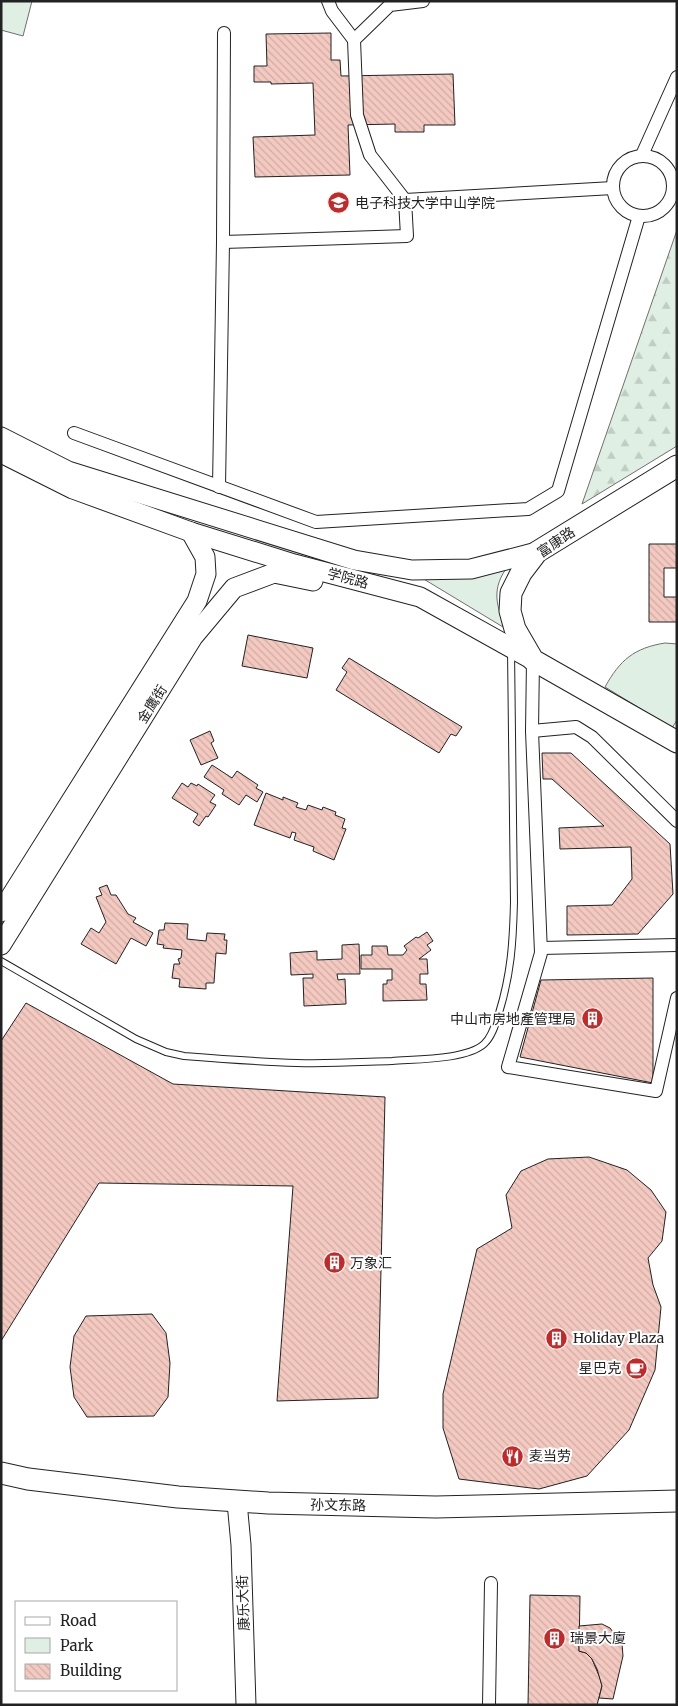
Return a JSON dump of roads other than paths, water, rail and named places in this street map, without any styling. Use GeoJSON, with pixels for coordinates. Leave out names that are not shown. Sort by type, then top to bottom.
{"type":"FeatureCollection","features":[{"type":"Feature","properties":{"kind":"main road","name":"富康路"},"geometry":{"type":"LineString","coordinates":[[533,660],[515,629],[510,611],[511,593],[521,573],[537,552],[677,466]]}},
{"type":"Feature","properties":{"kind":"main road","name":"学院路"},"geometry":{"type":"LineString","coordinates":[[533,660],[677,742]]}},
{"type":"Feature","properties":{"kind":"main road","name":"孙文东路"},"geometry":{"type":"LineString","coordinates":[[1,1473],[37,1480],[187,1498],[237,1508],[264,1516],[422,1518],[677,1514]]}},
{"type":"Feature","properties":{"kind":"main road","name":"孙文东路"},"geometry":{"type":"LineString","coordinates":[[1,1488],[29,1494],[237,1508],[436,1507],[677,1501]]}},
{"type":"Feature","properties":{"kind":"street"},"geometry":{"type":"LineString","coordinates":[[223,242],[407,236],[405,200],[370,155],[357,115],[354,40],[332,11],[328,1]]}},
{"type":"Feature","properties":{"kind":"street"},"geometry":{"type":"LineString","coordinates":[[354,40],[390,5],[423,1]]}},
{"type":"Feature","properties":{"kind":"street"},"geometry":{"type":"LineString","coordinates":[[219,487],[224,33]]}},
{"type":"Feature","properties":{"kind":"street"},"geometry":{"type":"LineString","coordinates":[[642,155],[677,77]]}},
{"type":"Feature","properties":{"kind":"street"},"geometry":{"type":"LineString","coordinates":[[642,155],[651,156],[660,160],[672,176],[674,186],[672,204],[654,214],[639,216],[629,213],[621,207],[615,198],[613,188],[614,178],[624,162],[642,155]]}},
{"type":"Feature","properties":{"kind":"street"},"geometry":{"type":"LineString","coordinates":[[405,200],[613,188]]}},
{"type":"Feature","properties":{"kind":"street"},"geometry":{"type":"LineString","coordinates":[[74,433],[316,522],[528,509],[558,491],[639,216]]}},
{"type":"Feature","properties":{"kind":"street","name":"学院路"},"geometry":{"type":"LineString","coordinates":[[1,437],[68,471],[354,560],[412,570],[471,569],[537,552]]}},
{"type":"Feature","properties":{"kind":"street","name":"学院路"},"geometry":{"type":"LineString","coordinates":[[1,453],[73,489],[191,532],[294,564],[420,597],[533,660]]}},
{"type":"Feature","properties":{"kind":"street","name":"金鹰街"},"geometry":{"type":"LineString","coordinates":[[1,912],[196,601],[206,574],[205,557],[191,532]]}},
{"type":"Feature","properties":{"kind":"street","name":"金鹰街"},"geometry":{"type":"LineString","coordinates":[[1,944],[193,637],[234,588],[274,573],[332,585],[372,585]]}},
{"type":"Feature","properties":{"kind":"street"},"geometry":{"type":"LineString","coordinates":[[533,660],[532,731],[541,953],[508,1067],[656,1091],[677,998]]}},
{"type":"Feature","properties":{"kind":"street"},"geometry":{"type":"LineString","coordinates":[[532,731],[576,727],[592,737],[677,821]]}},
{"type":"Feature","properties":{"kind":"street"},"geometry":{"type":"LineString","coordinates":[[541,948],[677,945]]}},
{"type":"Feature","properties":{"kind":"street","name":"康乐大街"},"geometry":{"type":"LineString","coordinates":[[237,1508],[241,1545],[246,1705]]}},
{"type":"Feature","properties":{"kind":"street"},"geometry":{"type":"LineString","coordinates":[[490,1583],[490,1705]]}},
{"type":"Feature","properties":{"kind":"lane"},"geometry":{"type":"LineString","coordinates":[[1,961],[136,1039],[166,1052],[184,1056],[297,1063],[377,1061],[454,1056],[474,1050],[485,1043],[496,1022],[512,960],[514,902],[510,647]]}},
{"type":"Feature","properties":{"kind":"place","name":"电子科技大学中山学院"},"geometry":{"type":"Point","coordinates":[339,203]}},
{"type":"Feature","properties":{"kind":"place","name":"中山市房地產管理局"},"geometry":{"type":"Point","coordinates":[592,1019]}},
{"type":"Feature","properties":{"kind":"place","name":"万象汇"},"geometry":{"type":"Point","coordinates":[334,1263]}},
{"type":"Feature","properties":{"kind":"place","name":"Holiday Plaza"},"geometry":{"type":"Point","coordinates":[557,1338]}},
{"type":"Feature","properties":{"kind":"place","name":"星巴克"},"geometry":{"type":"Point","coordinates":[637,1368]}},
{"type":"Feature","properties":{"kind":"place","name":"麦当劳"},"geometry":{"type":"Point","coordinates":[513,1456]}},
{"type":"Feature","properties":{"kind":"place","name":"瑞景大廈"},"geometry":{"type":"Point","coordinates":[554,1638]}}]}
